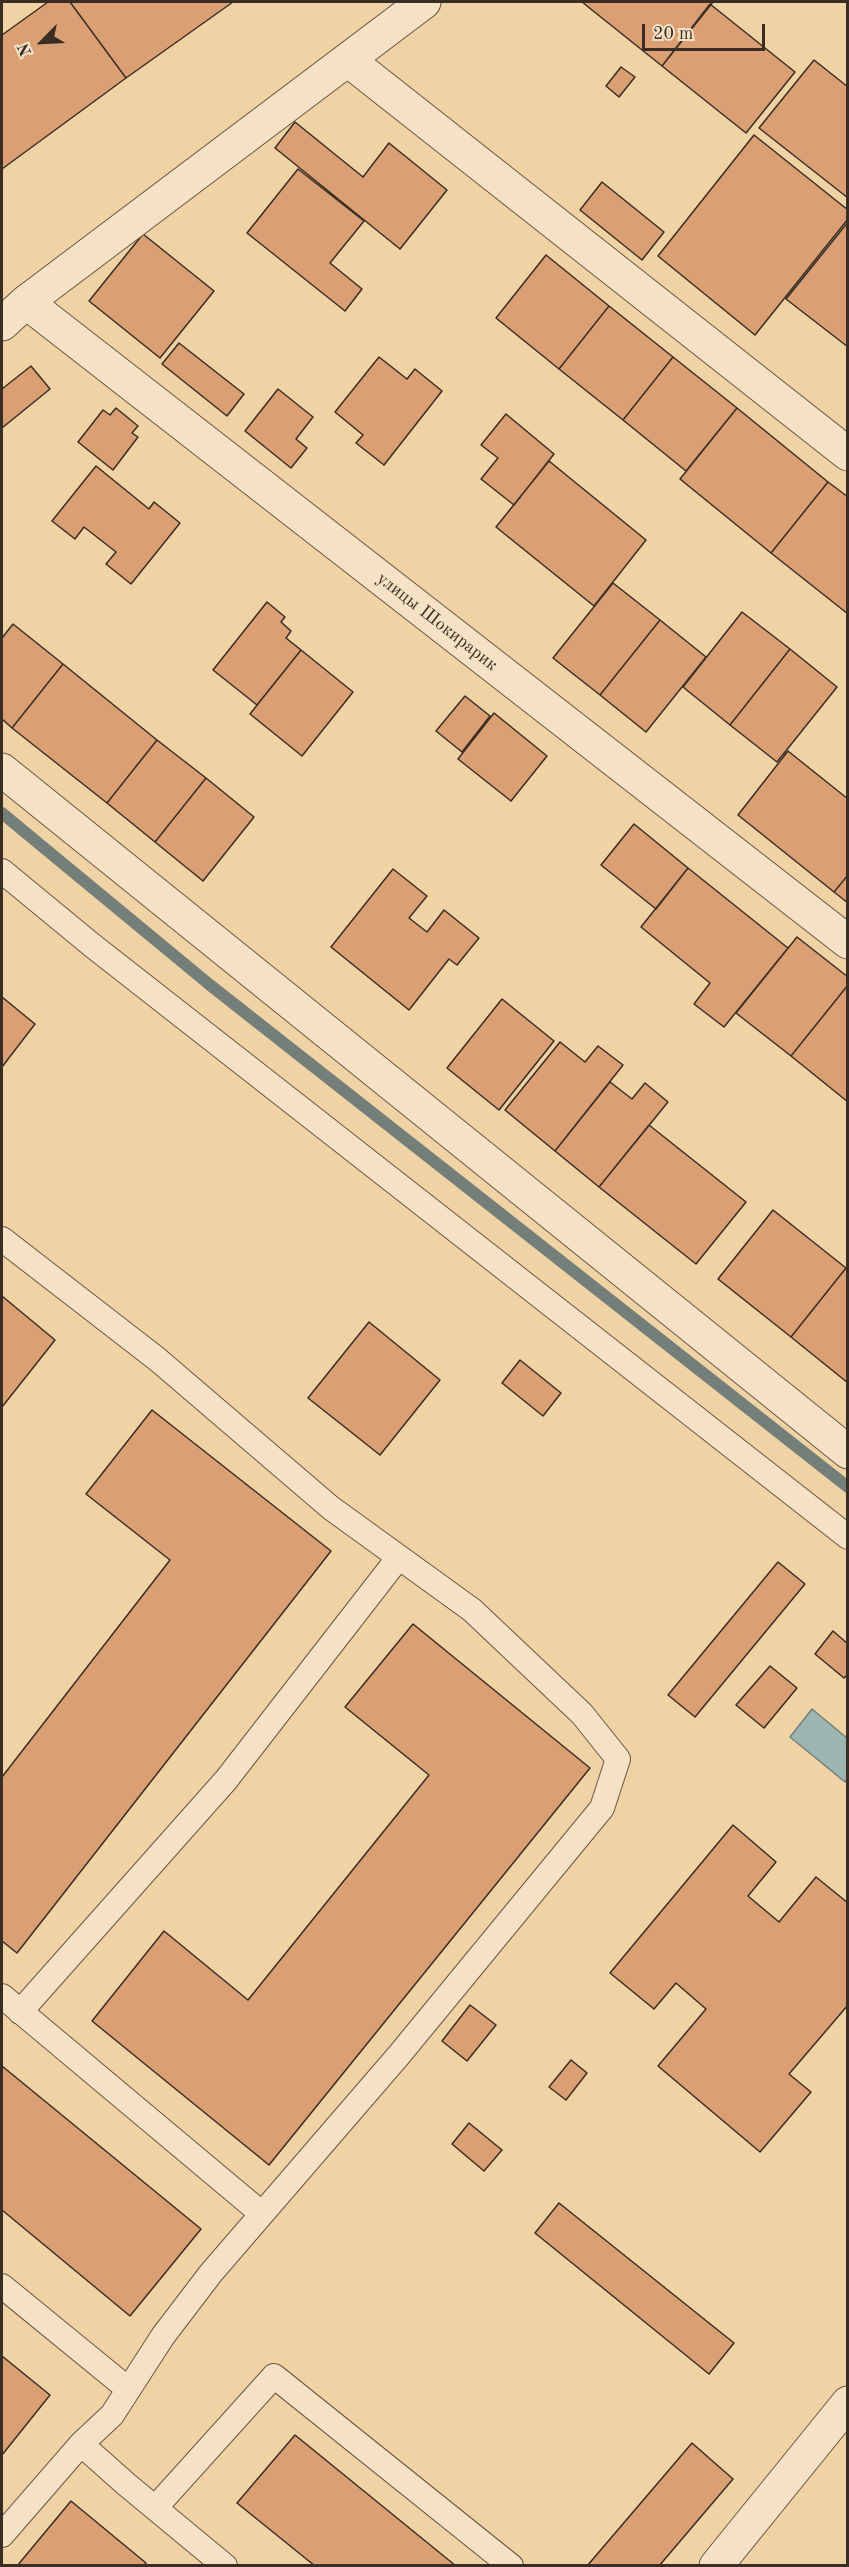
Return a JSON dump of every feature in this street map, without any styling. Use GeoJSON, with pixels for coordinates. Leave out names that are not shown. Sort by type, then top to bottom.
{"type":"FeatureCollection","features":[{"type":"Feature","properties":{"kind":"street"},"geometry":{"type":"LineString","coordinates":[[2,324],[26,302],[424,2]]}},
{"type":"Feature","properties":{"kind":"street"},"geometry":{"type":"LineString","coordinates":[[348,60],[848,454]]}},
{"type":"Feature","properties":{"kind":"street","name":"улицы Шокирарик"},"geometry":{"type":"LineString","coordinates":[[26,302],[848,942]]}},
{"type":"Feature","properties":{"kind":"street"},"geometry":{"type":"LineString","coordinates":[[2,770],[848,1452]]}},
{"type":"Feature","properties":{"kind":"street"},"geometry":{"type":"LineString","coordinates":[[716,2565],[848,2403]]}},
{"type":"Feature","properties":{"kind":"lane"},"geometry":{"type":"LineString","coordinates":[[2,871],[93,946],[848,1537]]}},
{"type":"Feature","properties":{"kind":"lane"},"geometry":{"type":"LineString","coordinates":[[2,1239],[157,1359],[331,1508],[472,1610],[582,1714],[618,1759],[602,1808],[421,2028],[261,2213],[163,2336],[112,2415],[81,2444],[2,2535]]}},
{"type":"Feature","properties":{"kind":"lane"},"geometry":{"type":"LineString","coordinates":[[20,2012],[226,1780],[399,1557]]}},
{"type":"Feature","properties":{"kind":"lane"},"geometry":{"type":"LineString","coordinates":[[2,1996],[261,2213]]}},
{"type":"Feature","properties":{"kind":"lane"},"geometry":{"type":"LineString","coordinates":[[2,2286],[128,2389]]}},
{"type":"Feature","properties":{"kind":"lane"},"geometry":{"type":"LineString","coordinates":[[155,2508],[274,2376],[510,2565]]}},
{"type":"Feature","properties":{"kind":"lane"},"geometry":{"type":"LineString","coordinates":[[81,2444],[155,2508],[200,2558],[225,2565]]}},
{"type":"Feature","properties":{"kind":"water"},"geometry":{"type":"Polygon","coordinates":[[[812,1709],[847,1738],[847,1779],[845,1782],[790,1737],[812,1709]]]}},
{"type":"Feature","properties":{"kind":"building"},"geometry":{"type":"Polygon","coordinates":[[[48,2],[70,2],[126,78],[2,169],[2,35],[48,2]]]}},
{"type":"Feature","properties":{"kind":"building"},"geometry":{"type":"Polygon","coordinates":[[[70,2],[233,2],[126,78],[70,2]]]}},
{"type":"Feature","properties":{"kind":"building"},"geometry":{"type":"Polygon","coordinates":[[[582,2],[713,2],[662,66],[582,2]]]}},
{"type":"Feature","properties":{"kind":"building"},"geometry":{"type":"Polygon","coordinates":[[[710,4],[795,72],[746,133],[662,66],[710,4]]]}},
{"type":"Feature","properties":{"kind":"building"},"geometry":{"type":"Polygon","coordinates":[[[814,60],[848,87],[848,198],[759,128],[814,60]]]}},
{"type":"Feature","properties":{"kind":"building"},"geometry":{"type":"Polygon","coordinates":[[[621,67],[635,77],[619,97],[606,86],[621,67]]]}},
{"type":"Feature","properties":{"kind":"building"},"geometry":{"type":"Polygon","coordinates":[[[295,122],[363,177],[389,143],[447,190],[400,249],[275,148],[295,122]]]}},
{"type":"Feature","properties":{"kind":"building"},"geometry":{"type":"Polygon","coordinates":[[[754,135],[848,210],[848,219],[755,335],[658,256],[754,135]]]}},
{"type":"Feature","properties":{"kind":"building"},"geometry":{"type":"Polygon","coordinates":[[[298,169],[364,221],[330,263],[362,289],[345,311],[247,233],[298,169]]]}},
{"type":"Feature","properties":{"kind":"building"},"geometry":{"type":"Polygon","coordinates":[[[602,182],[664,232],[642,260],[580,210],[602,182]]]}},
{"type":"Feature","properties":{"kind":"building"},"geometry":{"type":"Polygon","coordinates":[[[848,222],[848,347],[786,299],[848,222]]]}},
{"type":"Feature","properties":{"kind":"building"},"geometry":{"type":"Polygon","coordinates":[[[143,234],[214,291],[160,358],[89,301],[143,234]]]}},
{"type":"Feature","properties":{"kind":"building"},"geometry":{"type":"Polygon","coordinates":[[[546,255],[609,306],[559,369],[496,318],[546,255]]]}},
{"type":"Feature","properties":{"kind":"building"},"geometry":{"type":"Polygon","coordinates":[[[609,306],[673,357],[623,420],[559,369],[609,306]]]}},
{"type":"Feature","properties":{"kind":"building"},"geometry":{"type":"Polygon","coordinates":[[[179,343],[244,394],[227,416],[162,364],[179,343]]]}},
{"type":"Feature","properties":{"kind":"building"},"geometry":{"type":"Polygon","coordinates":[[[379,357],[407,379],[415,369],[442,391],[384,465],[356,443],[363,435],[335,412],[379,357]]]}},
{"type":"Feature","properties":{"kind":"building"},"geometry":{"type":"Polygon","coordinates":[[[673,357],[737,408],[686,471],[623,420],[673,357]]]}},
{"type":"Feature","properties":{"kind":"building"},"geometry":{"type":"Polygon","coordinates":[[[31,366],[50,389],[2,428],[2,389],[31,366]]]}},
{"type":"Feature","properties":{"kind":"building"},"geometry":{"type":"Polygon","coordinates":[[[278,389],[313,417],[296,439],[307,448],[291,468],[245,431],[278,389]]]}},
{"type":"Feature","properties":{"kind":"building"},"geometry":{"type":"Polygon","coordinates":[[[116,408],[138,426],[132,433],[138,437],[113,470],[78,442],[103,410],[110,415],[116,408]]]}},
{"type":"Feature","properties":{"kind":"building"},"geometry":{"type":"Polygon","coordinates":[[[737,408],[828,482],[771,553],[680,479],[737,408]]]}},
{"type":"Feature","properties":{"kind":"building"},"geometry":{"type":"Polygon","coordinates":[[[506,414],[554,454],[514,505],[481,479],[498,458],[481,445],[506,414]]]}},
{"type":"Feature","properties":{"kind":"building"},"geometry":{"type":"Polygon","coordinates":[[[549,461],[646,540],[594,606],[496,527],[549,461]]]}},
{"type":"Feature","properties":{"kind":"building"},"geometry":{"type":"Polygon","coordinates":[[[96,466],[149,509],[154,502],[180,523],[131,584],[106,564],[116,552],[84,527],[75,539],[52,521],[96,466]]]}},
{"type":"Feature","properties":{"kind":"building"},"geometry":{"type":"Polygon","coordinates":[[[828,482],[848,497],[848,614],[771,553],[828,482]]]}},
{"type":"Feature","properties":{"kind":"building"},"geometry":{"type":"Polygon","coordinates":[[[613,583],[660,620],[600,695],[553,658],[613,583]]]}},
{"type":"Feature","properties":{"kind":"building"},"geometry":{"type":"Polygon","coordinates":[[[267,602],[285,617],[281,622],[291,631],[286,638],[301,650],[257,705],[213,670],[267,602]]]}},
{"type":"Feature","properties":{"kind":"building"},"geometry":{"type":"Polygon","coordinates":[[[742,612],[790,649],[730,725],[683,687],[742,612]]]}},
{"type":"Feature","properties":{"kind":"building"},"geometry":{"type":"Polygon","coordinates":[[[660,620],[706,657],[646,732],[600,695],[660,620]]]}},
{"type":"Feature","properties":{"kind":"building"},"geometry":{"type":"Polygon","coordinates":[[[13,624],[63,664],[12,728],[2,719],[2,638],[13,624]]]}},
{"type":"Feature","properties":{"kind":"building"},"geometry":{"type":"Polygon","coordinates":[[[790,649],[837,687],[777,762],[730,725],[790,649]]]}},
{"type":"Feature","properties":{"kind":"building"},"geometry":{"type":"Polygon","coordinates":[[[301,650],[353,692],[302,756],[250,714],[301,650]]]}},
{"type":"Feature","properties":{"kind":"building"},"geometry":{"type":"Polygon","coordinates":[[[63,664],[157,740],[107,803],[12,728],[63,664]]]}},
{"type":"Feature","properties":{"kind":"building"},"geometry":{"type":"Polygon","coordinates":[[[465,696],[490,716],[462,752],[436,731],[465,696]]]}},
{"type":"Feature","properties":{"kind":"building"},"geometry":{"type":"Polygon","coordinates":[[[494,713],[547,756],[511,801],[458,759],[494,713]]]}},
{"type":"Feature","properties":{"kind":"building"},"geometry":{"type":"Polygon","coordinates":[[[157,740],[206,778],[155,842],[107,803],[157,740]]]}},
{"type":"Feature","properties":{"kind":"building"},"geometry":{"type":"Polygon","coordinates":[[[788,751],[848,799],[848,875],[834,892],[738,815],[788,751]]]}},
{"type":"Feature","properties":{"kind":"building"},"geometry":{"type":"Polygon","coordinates":[[[206,778],[254,817],[203,881],[155,842],[206,778]]]}},
{"type":"Feature","properties":{"kind":"building"},"geometry":{"type":"Polygon","coordinates":[[[634,824],[688,868],[656,909],[601,865],[634,824]]]}},
{"type":"Feature","properties":{"kind":"building"},"geometry":{"type":"Polygon","coordinates":[[[688,868],[788,948],[724,1027],[694,1004],[710,983],[641,927],[688,868]]]}},
{"type":"Feature","properties":{"kind":"building"},"geometry":{"type":"Polygon","coordinates":[[[393,869],[427,896],[409,918],[427,932],[444,910],[479,938],[457,965],[449,959],[409,1010],[331,947],[393,869]]]}},
{"type":"Feature","properties":{"kind":"building"},"geometry":{"type":"Polygon","coordinates":[[[848,875],[848,903],[834,892],[848,875]]]}},
{"type":"Feature","properties":{"kind":"building"},"geometry":{"type":"Polygon","coordinates":[[[797,937],[848,977],[848,985],[791,1056],[736,1013],[797,937]]]}},
{"type":"Feature","properties":{"kind":"building"},"geometry":{"type":"Polygon","coordinates":[[[848,985],[848,1102],[791,1056],[848,985]]]}},
{"type":"Feature","properties":{"kind":"building"},"geometry":{"type":"Polygon","coordinates":[[[2,997],[35,1024],[2,1067],[2,997]]]}},
{"type":"Feature","properties":{"kind":"building"},"geometry":{"type":"Polygon","coordinates":[[[502,999],[554,1041],[499,1110],[447,1068],[502,999]]]}},
{"type":"Feature","properties":{"kind":"building"},"geometry":{"type":"Polygon","coordinates":[[[560,1042],[585,1062],[598,1046],[623,1065],[555,1151],[505,1110],[560,1042]]]}},
{"type":"Feature","properties":{"kind":"building"},"geometry":{"type":"Polygon","coordinates":[[[610,1082],[632,1099],[645,1083],[668,1102],[599,1187],[555,1151],[610,1082]]]}},
{"type":"Feature","properties":{"kind":"building"},"geometry":{"type":"Polygon","coordinates":[[[649,1125],[746,1202],[696,1264],[599,1187],[649,1125]]]}},
{"type":"Feature","properties":{"kind":"building"},"geometry":{"type":"Polygon","coordinates":[[[773,1210],[846,1268],[791,1337],[718,1279],[773,1210]]]}},
{"type":"Feature","properties":{"kind":"building"},"geometry":{"type":"Polygon","coordinates":[[[846,1268],[848,1269],[848,1383],[791,1337],[846,1268]]]}},
{"type":"Feature","properties":{"kind":"building"},"geometry":{"type":"Polygon","coordinates":[[[2,1296],[55,1340],[2,1407],[2,1296]]]}},
{"type":"Feature","properties":{"kind":"building"},"geometry":{"type":"Polygon","coordinates":[[[369,1322],[440,1380],[380,1455],[308,1398],[369,1322]]]}},
{"type":"Feature","properties":{"kind":"building"},"geometry":{"type":"Polygon","coordinates":[[[520,1360],[561,1393],[543,1416],[502,1383],[520,1360]]]}},
{"type":"Feature","properties":{"kind":"building"},"geometry":{"type":"Polygon","coordinates":[[[152,1410],[331,1551],[17,1953],[2,1941],[2,1777],[170,1560],[86,1494],[152,1410]]]}},
{"type":"Feature","properties":{"kind":"building"},"geometry":{"type":"Polygon","coordinates":[[[778,1562],[805,1584],[695,1717],[668,1695],[778,1562]]]}},
{"type":"Feature","properties":{"kind":"building"},"geometry":{"type":"Polygon","coordinates":[[[413,1624],[590,1768],[269,2165],[92,2021],[164,1931],[248,2000],[429,1775],[345,1707],[413,1624]]]}},
{"type":"Feature","properties":{"kind":"building"},"geometry":{"type":"Polygon","coordinates":[[[833,1631],[848,1644],[848,1674],[844,1678],[815,1654],[833,1631]]]}},
{"type":"Feature","properties":{"kind":"building"},"geometry":{"type":"Polygon","coordinates":[[[770,1666],[797,1688],[764,1728],[736,1705],[770,1666]]]}},
{"type":"Feature","properties":{"kind":"building"},"geometry":{"type":"Polygon","coordinates":[[[733,1825],[776,1862],[748,1896],[779,1922],[816,1877],[848,1903],[848,2005],[789,2074],[811,2092],[760,2152],[658,2066],[706,2009],[676,1983],[654,2009],[610,1973],[733,1825]]]}},
{"type":"Feature","properties":{"kind":"building"},"geometry":{"type":"Polygon","coordinates":[[[470,2005],[496,2025],[467,2061],[442,2041],[470,2005]]]}},
{"type":"Feature","properties":{"kind":"building"},"geometry":{"type":"Polygon","coordinates":[[[571,2060],[587,2073],[566,2100],[549,2087],[571,2060]]]}},
{"type":"Feature","properties":{"kind":"building"},"geometry":{"type":"Polygon","coordinates":[[[2,2066],[201,2229],[130,2316],[2,2210],[2,2066]]]}},
{"type":"Feature","properties":{"kind":"building"},"geometry":{"type":"Polygon","coordinates":[[[469,2123],[502,2150],[484,2171],[452,2144],[469,2123]]]}},
{"type":"Feature","properties":{"kind":"building"},"geometry":{"type":"Polygon","coordinates":[[[559,2203],[734,2343],[709,2374],[535,2233],[559,2203]]]}},
{"type":"Feature","properties":{"kind":"building"},"geometry":{"type":"Polygon","coordinates":[[[2,2356],[50,2395],[2,2455],[2,2356]]]}},
{"type":"Feature","properties":{"kind":"building"},"geometry":{"type":"Polygon","coordinates":[[[295,2435],[456,2566],[315,2566],[237,2503],[295,2435]]]}},
{"type":"Feature","properties":{"kind":"building"},"geometry":{"type":"Polygon","coordinates":[[[692,2443],[733,2479],[659,2566],[587,2566],[692,2443]]]}},
{"type":"Feature","properties":{"kind":"building"},"geometry":{"type":"Polygon","coordinates":[[[71,2501],[146,2563],[144,2566],[17,2566],[71,2501]]]}},
{"type":"Feature","properties":{"kind":"waterway"},"geometry":{"type":"LineString","coordinates":[[2,813],[210,985],[848,1487]]}}]}
